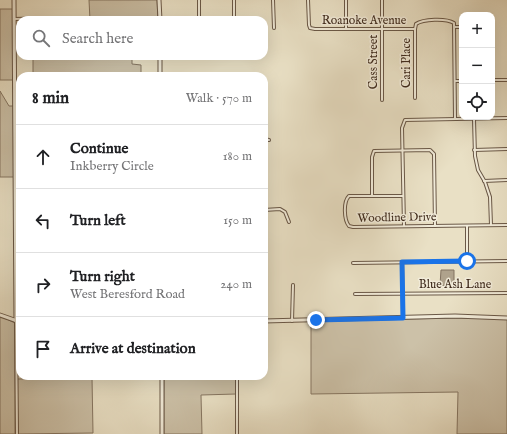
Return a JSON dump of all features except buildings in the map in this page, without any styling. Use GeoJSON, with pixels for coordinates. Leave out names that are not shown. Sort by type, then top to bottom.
{"type":"FeatureCollection","features":[{"type":"Feature","properties":{"kind":"street"},"geometry":{"type":"LineString","coordinates":[[14,0],[16,170]]}},
{"type":"Feature","properties":{"kind":"street"},"geometry":{"type":"LineString","coordinates":[[159,0],[160,16]]}},
{"type":"Feature","properties":{"kind":"street"},"geometry":{"type":"LineString","coordinates":[[199,0],[199,16]]}},
{"type":"Feature","properties":{"kind":"street"},"geometry":{"type":"LineString","coordinates":[[234,0],[234,16]]}},
{"type":"Feature","properties":{"kind":"street"},"geometry":{"type":"LineString","coordinates":[[273,0],[274,28]]}},
{"type":"Feature","properties":{"kind":"street","name":"Roanoke Avenue"},"geometry":{"type":"LineString","coordinates":[[308,0],[308,25],[310,28],[315,29],[415,29],[416,24],[422,21],[448,21],[454,23],[455,27],[459,27]]}},
{"type":"Feature","properties":{"kind":"street"},"geometry":{"type":"LineString","coordinates":[[346,0],[346,29]]}},
{"type":"Feature","properties":{"kind":"street","name":"Cass Street"},"geometry":{"type":"LineString","coordinates":[[382,0],[382,100]]}},
{"type":"Feature","properties":{"kind":"street"},"geometry":{"type":"LineString","coordinates":[[455,27],[455,118]]}},
{"type":"Feature","properties":{"kind":"street","name":"Cari Place"},"geometry":{"type":"LineString","coordinates":[[415,29],[415,98]]}},
{"type":"Feature","properties":{"kind":"street"},"geometry":{"type":"LineString","coordinates":[[160,60],[160,72]]}},
{"type":"Feature","properties":{"kind":"street"},"geometry":{"type":"LineString","coordinates":[[495,80],[507,80]]}},
{"type":"Feature","properties":{"kind":"street"},"geometry":{"type":"LineString","coordinates":[[404,226],[402,128],[405,120],[459,118]]}},
{"type":"Feature","properties":{"kind":"street"},"geometry":{"type":"LineString","coordinates":[[495,118],[507,118]]}},
{"type":"Feature","properties":{"kind":"street"},"geometry":{"type":"LineString","coordinates":[[474,120],[474,150],[478,170],[490,197],[491,225]]}},
{"type":"Feature","properties":{"kind":"street"},"geometry":{"type":"LineString","coordinates":[[474,150],[507,149]]}},
{"type":"Feature","properties":{"kind":"street"},"geometry":{"type":"LineString","coordinates":[[372,196],[372,153],[378,151],[430,150],[434,154],[435,226]]}},
{"type":"Feature","properties":{"kind":"street"},"geometry":{"type":"LineString","coordinates":[[484,181],[507,180]]}},
{"type":"Feature","properties":{"kind":"street","name":"Woodline Drive"},"geometry":{"type":"LineString","coordinates":[[403,196],[349,196],[347,198],[346,223],[348,226],[507,225]]}},
{"type":"Feature","properties":{"kind":"street"},"geometry":{"type":"LineString","coordinates":[[268,210],[280,209],[285,212],[289,222]]}},
{"type":"Feature","properties":{"kind":"street"},"geometry":{"type":"LineString","coordinates":[[467,226],[467,261]]}},
{"type":"Feature","properties":{"kind":"street"},"geometry":{"type":"LineString","coordinates":[[353,263],[507,261]]}},
{"type":"Feature","properties":{"kind":"street"},"geometry":{"type":"LineString","coordinates":[[402,262],[403,318]]}},
{"type":"Feature","properties":{"kind":"street"},"geometry":{"type":"LineString","coordinates":[[292,321],[293,285]]}},
{"type":"Feature","properties":{"kind":"street","name":"Blue Ash Lane"},"geometry":{"type":"LineString","coordinates":[[355,294],[507,293]]}},
{"type":"Feature","properties":{"kind":"street"},"geometry":{"type":"LineString","coordinates":[[0,315],[16,321]]}},
{"type":"Feature","properties":{"kind":"street"},"geometry":{"type":"LineString","coordinates":[[268,321],[403,318],[507,318]]}},
{"type":"Feature","properties":{"kind":"street"},"geometry":{"type":"LineString","coordinates":[[17,380],[17,434]]}},
{"type":"Feature","properties":{"kind":"street"},"geometry":{"type":"LineString","coordinates":[[162,380],[162,434]]}},
{"type":"Feature","properties":{"kind":"street"},"geometry":{"type":"LineString","coordinates":[[237,380],[238,434]]}},
{"type":"Feature","properties":{"kind":"shaded area"},"geometry":{"type":"Polygon","coordinates":[[[89,0],[157,0],[158,16],[90,16],[89,0]]]}},
{"type":"Feature","properties":{"kind":"shaded area"},"geometry":{"type":"Polygon","coordinates":[[[0,9],[13,9],[14,80],[0,80],[0,9]]]}},
{"type":"Feature","properties":{"kind":"shaded area"},"geometry":{"type":"Polygon","coordinates":[[[33,60],[132,60],[132,64],[141,65],[141,72],[33,72],[33,60]]]}},
{"type":"Feature","properties":{"kind":"shaded area"},"geometry":{"type":"Polygon","coordinates":[[[0,91],[9,106],[14,106],[14,177],[0,177],[0,91]]]}},
{"type":"Feature","properties":{"kind":"shaded area"},"geometry":{"type":"Polygon","coordinates":[[[441,270],[454,270],[454,286],[440,285],[441,270]]]}},
{"type":"Feature","properties":{"kind":"shaded area"},"geometry":{"type":"Polygon","coordinates":[[[0,316],[15,323],[15,434],[0,434],[0,316]]]}},
{"type":"Feature","properties":{"kind":"shaded area"},"geometry":{"type":"Polygon","coordinates":[[[455,318],[507,319],[507,434],[457,434],[458,392],[311,394],[311,321],[455,318]]]}},
{"type":"Feature","properties":{"kind":"shaded area"},"geometry":{"type":"Polygon","coordinates":[[[17,380],[92,380],[93,433],[18,434],[17,380]]]}},
{"type":"Feature","properties":{"kind":"shaded area"},"geometry":{"type":"Polygon","coordinates":[[[164,380],[236,380],[236,394],[201,395],[202,434],[164,434],[164,380]]]}},
{"type":"Feature","properties":{"kind":"route"},"geometry":{"type":"LineString","coordinates":[[316,320],[403,318],[402,262],[467,261]]}}]}
